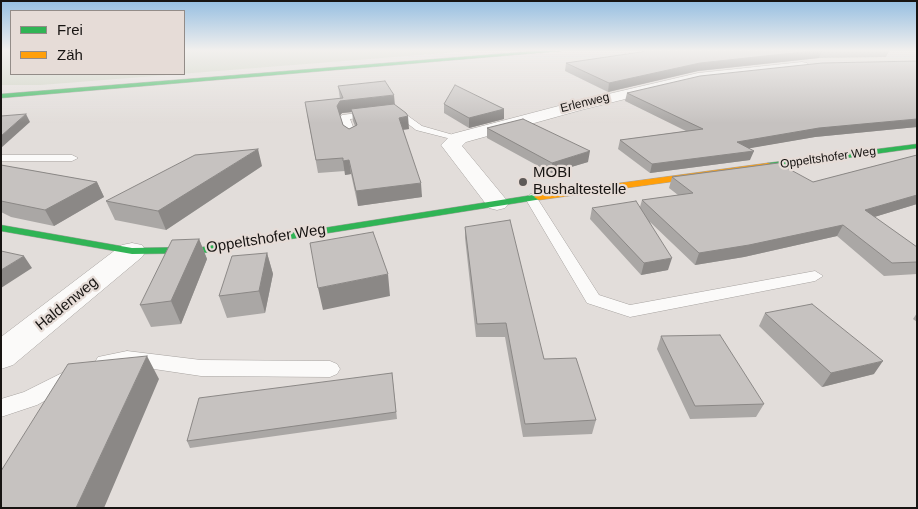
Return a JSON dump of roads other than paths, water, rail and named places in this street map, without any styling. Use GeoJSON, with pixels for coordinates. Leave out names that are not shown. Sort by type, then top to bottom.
{"type":"FeatureCollection","features":[{"type":"Feature","properties":{"kind":"street"},"geometry":{"type":"LineString","coordinates":[[1,96],[264,75]]}},
{"type":"Feature","properties":{"kind":"street","name":"Erlenweg"},"geometry":{"type":"LineString","coordinates":[[459,138],[576,106],[698,77],[719,75]]}},
{"type":"Feature","properties":{"kind":"street"},"geometry":{"type":"LineString","coordinates":[[459,138],[451,145],[497,203]]}},
{"type":"Feature","properties":{"kind":"street","name":"Oppeltshofer Weg"},"geometry":{"type":"LineString","coordinates":[[1,228],[132,251],[203,250],[531,198],[917,146]]}},
{"type":"Feature","properties":{"kind":"street","name":"Haldenweg"},"geometry":{"type":"LineString","coordinates":[[1,356],[132,251]]}},
{"type":"Feature","properties":{"kind":"lane"},"geometry":{"type":"LineString","coordinates":[[352,137],[345,117],[397,111],[419,128],[459,138]]}},
{"type":"Feature","properties":{"kind":"lane"},"geometry":{"type":"LineString","coordinates":[[1,158],[72,158]]}},
{"type":"Feature","properties":{"kind":"lane"},"geometry":{"type":"LineString","coordinates":[[531,198],[593,299],[630,311],[815,276]]}},
{"type":"Feature","properties":{"kind":"lane"},"geometry":{"type":"LineString","coordinates":[[1,408],[30,399],[91,365],[127,358],[201,368],[330,369]]}},
{"type":"Feature","properties":{"kind":"place","name":"MOBI Bushaltestelle"},"geometry":{"type":"Point","coordinates":[523,182]}}]}
